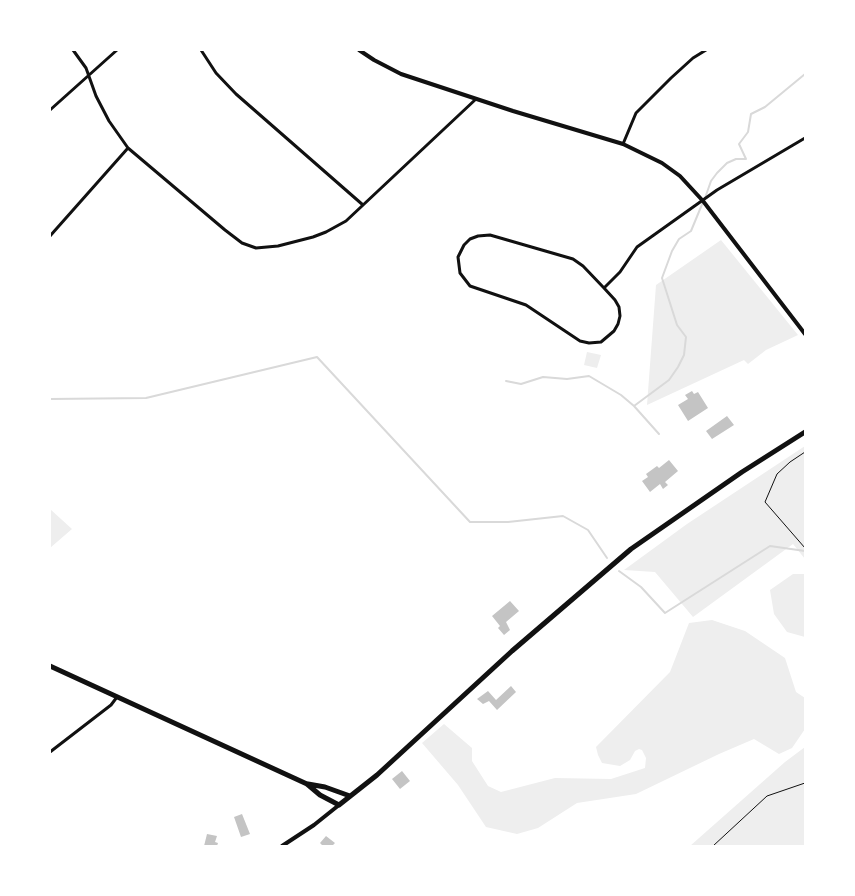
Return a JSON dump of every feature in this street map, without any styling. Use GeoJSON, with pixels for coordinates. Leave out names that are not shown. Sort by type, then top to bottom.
{"type":"FeatureCollection","features":[{"type":"Feature","properties":{"kind":"main road"},"geometry":{"type":"LineString","coordinates":[[307,784],[320,795],[339,805],[377,775],[518,645],[631,549],[742,472],[805,432]]}},
{"type":"Feature","properties":{"kind":"main road"},"geometry":{"type":"LineString","coordinates":[[50,666],[307,784],[325,787],[350,796]]}},
{"type":"Feature","properties":{"kind":"street"},"geometry":{"type":"LineString","coordinates":[[73,50],[82,61],[96,96],[109,121],[128,148],[224,230],[242,243],[256,248],[278,246],[326,232],[346,221],[476,99]]}},
{"type":"Feature","properties":{"kind":"street"},"geometry":{"type":"LineString","coordinates":[[50,110],[116,50]]}},
{"type":"Feature","properties":{"kind":"street"},"geometry":{"type":"LineString","coordinates":[[201,50],[211,67],[225,84],[364,206]]}},
{"type":"Feature","properties":{"kind":"street"},"geometry":{"type":"LineString","coordinates":[[359,50],[401,74],[623,144],[662,163],[680,176],[703,200],[805,334]]}},
{"type":"Feature","properties":{"kind":"street"},"geometry":{"type":"LineString","coordinates":[[623,144],[636,113],[693,58],[706,50]]}},
{"type":"Feature","properties":{"kind":"street"},"geometry":{"type":"LineString","coordinates":[[604,288],[620,272],[637,247],[717,190],[805,138]]}},
{"type":"Feature","properties":{"kind":"street"},"geometry":{"type":"LineString","coordinates":[[50,236],[128,148]]}},
{"type":"Feature","properties":{"kind":"street"},"geometry":{"type":"LineString","coordinates":[[482,235],[490,235],[573,259],[581,264],[604,288],[617,304],[619,312],[618,324],[605,340],[597,343],[584,343],[526,305],[470,286],[460,273],[458,257],[464,245],[470,240],[482,235]]}},
{"type":"Feature","properties":{"kind":"street"},"geometry":{"type":"LineString","coordinates":[[50,752],[111,705],[117,697]]}},
{"type":"Feature","properties":{"kind":"street"},"geometry":{"type":"LineString","coordinates":[[282,846],[314,825],[339,805]]}},
{"type":"Feature","properties":{"kind":"path"},"geometry":{"type":"LineString","coordinates":[[805,452],[777,474],[765,502],[805,547]]}},
{"type":"Feature","properties":{"kind":"path"},"geometry":{"type":"LineString","coordinates":[[714,846],[767,796],[805,783]]}},
{"type":"Feature","properties":{"kind":"shaded area"},"geometry":{"type":"Polygon","coordinates":[[[721,240],[798,335],[766,350],[748,364],[744,360],[647,405],[656,285],[721,240]]]}},
{"type":"Feature","properties":{"kind":"shaded area"},"geometry":{"type":"Polygon","coordinates":[[[587,352],[601,355],[597,368],[584,365],[587,352]]]}},
{"type":"Feature","properties":{"kind":"shaded area"},"geometry":{"type":"Polygon","coordinates":[[[805,446],[805,559],[793,544],[693,617],[655,572],[624,570],[687,524],[805,446]]]}},
{"type":"Feature","properties":{"kind":"shaded area"},"geometry":{"type":"Polygon","coordinates":[[[50,509],[72,529],[50,548],[50,509]]]}},
{"type":"Feature","properties":{"kind":"shaded area"},"geometry":{"type":"Polygon","coordinates":[[[793,574],[805,574],[805,637],[787,632],[774,614],[770,590],[793,574]]]}},
{"type":"Feature","properties":{"kind":"shaded area"},"geometry":{"type":"Polygon","coordinates":[[[712,620],[745,631],[785,658],[796,692],[805,698],[805,729],[792,748],[779,754],[754,739],[636,794],[577,803],[538,828],[517,834],[486,827],[458,785],[422,743],[444,724],[472,748],[472,761],[488,786],[501,792],[555,778],[611,779],[645,768],[646,758],[642,750],[635,751],[630,760],[620,766],[602,763],[596,747],[670,672],[689,623],[712,620]]]}},
{"type":"Feature","properties":{"kind":"shaded area"},"geometry":{"type":"Polygon","coordinates":[[[805,747],[805,846],[690,846],[785,762],[805,747]]]}},
{"type":"Feature","properties":{"kind":"building"},"geometry":{"type":"Polygon","coordinates":[[[692,391],[694,394],[698,392],[708,408],[688,421],[678,405],[688,399],[685,395],[692,391]]]}},
{"type":"Feature","properties":{"kind":"building"},"geometry":{"type":"Polygon","coordinates":[[[727,416],[734,425],[712,439],[706,431],[727,416]]]}},
{"type":"Feature","properties":{"kind":"building"},"geometry":{"type":"Polygon","coordinates":[[[669,460],[678,471],[665,482],[668,485],[663,489],[660,484],[650,492],[642,481],[648,477],[646,474],[657,466],[659,468],[669,460]]]}},
{"type":"Feature","properties":{"kind":"building"},"geometry":{"type":"Polygon","coordinates":[[[510,601],[519,611],[506,622],[510,630],[504,635],[492,616],[510,601]]]}},
{"type":"Feature","properties":{"kind":"building"},"geometry":{"type":"Polygon","coordinates":[[[511,686],[516,692],[497,710],[489,701],[483,704],[477,699],[488,691],[496,700],[511,686]]]}},
{"type":"Feature","properties":{"kind":"building"},"geometry":{"type":"Polygon","coordinates":[[[402,771],[410,781],[400,789],[392,779],[402,771]]]}},
{"type":"Feature","properties":{"kind":"building"},"geometry":{"type":"Polygon","coordinates":[[[242,814],[250,834],[241,837],[234,817],[242,814]]]}},
{"type":"Feature","properties":{"kind":"building"},"geometry":{"type":"Polygon","coordinates":[[[207,834],[217,836],[215,842],[218,843],[217,846],[204,846],[207,834]]]}},
{"type":"Feature","properties":{"kind":"building"},"geometry":{"type":"Polygon","coordinates":[[[326,836],[335,843],[332,846],[323,846],[320,843],[326,836]]]}},
{"type":"Feature","properties":{"kind":"waterway"},"geometry":{"type":"LineString","coordinates":[[705,198],[711,181],[727,163],[736,159],[746,159],[739,144],[748,132],[751,114],[765,107],[805,74]]}},
{"type":"Feature","properties":{"kind":"waterway"},"geometry":{"type":"LineString","coordinates":[[634,406],[669,380],[684,355],[686,337],[677,325],[662,278],[672,251],[679,239],[691,231],[703,202]]}},
{"type":"Feature","properties":{"kind":"waterway"},"geometry":{"type":"LineString","coordinates":[[50,399],[146,398],[317,357],[470,522],[508,522],[563,516],[588,530],[607,558]]}},
{"type":"Feature","properties":{"kind":"waterway"},"geometry":{"type":"LineString","coordinates":[[506,381],[521,384],[543,377],[567,379],[589,376],[621,395],[634,406],[659,434]]}},
{"type":"Feature","properties":{"kind":"waterway"},"geometry":{"type":"LineString","coordinates":[[619,571],[641,587],[665,613],[770,546],[805,551]]}}]}
